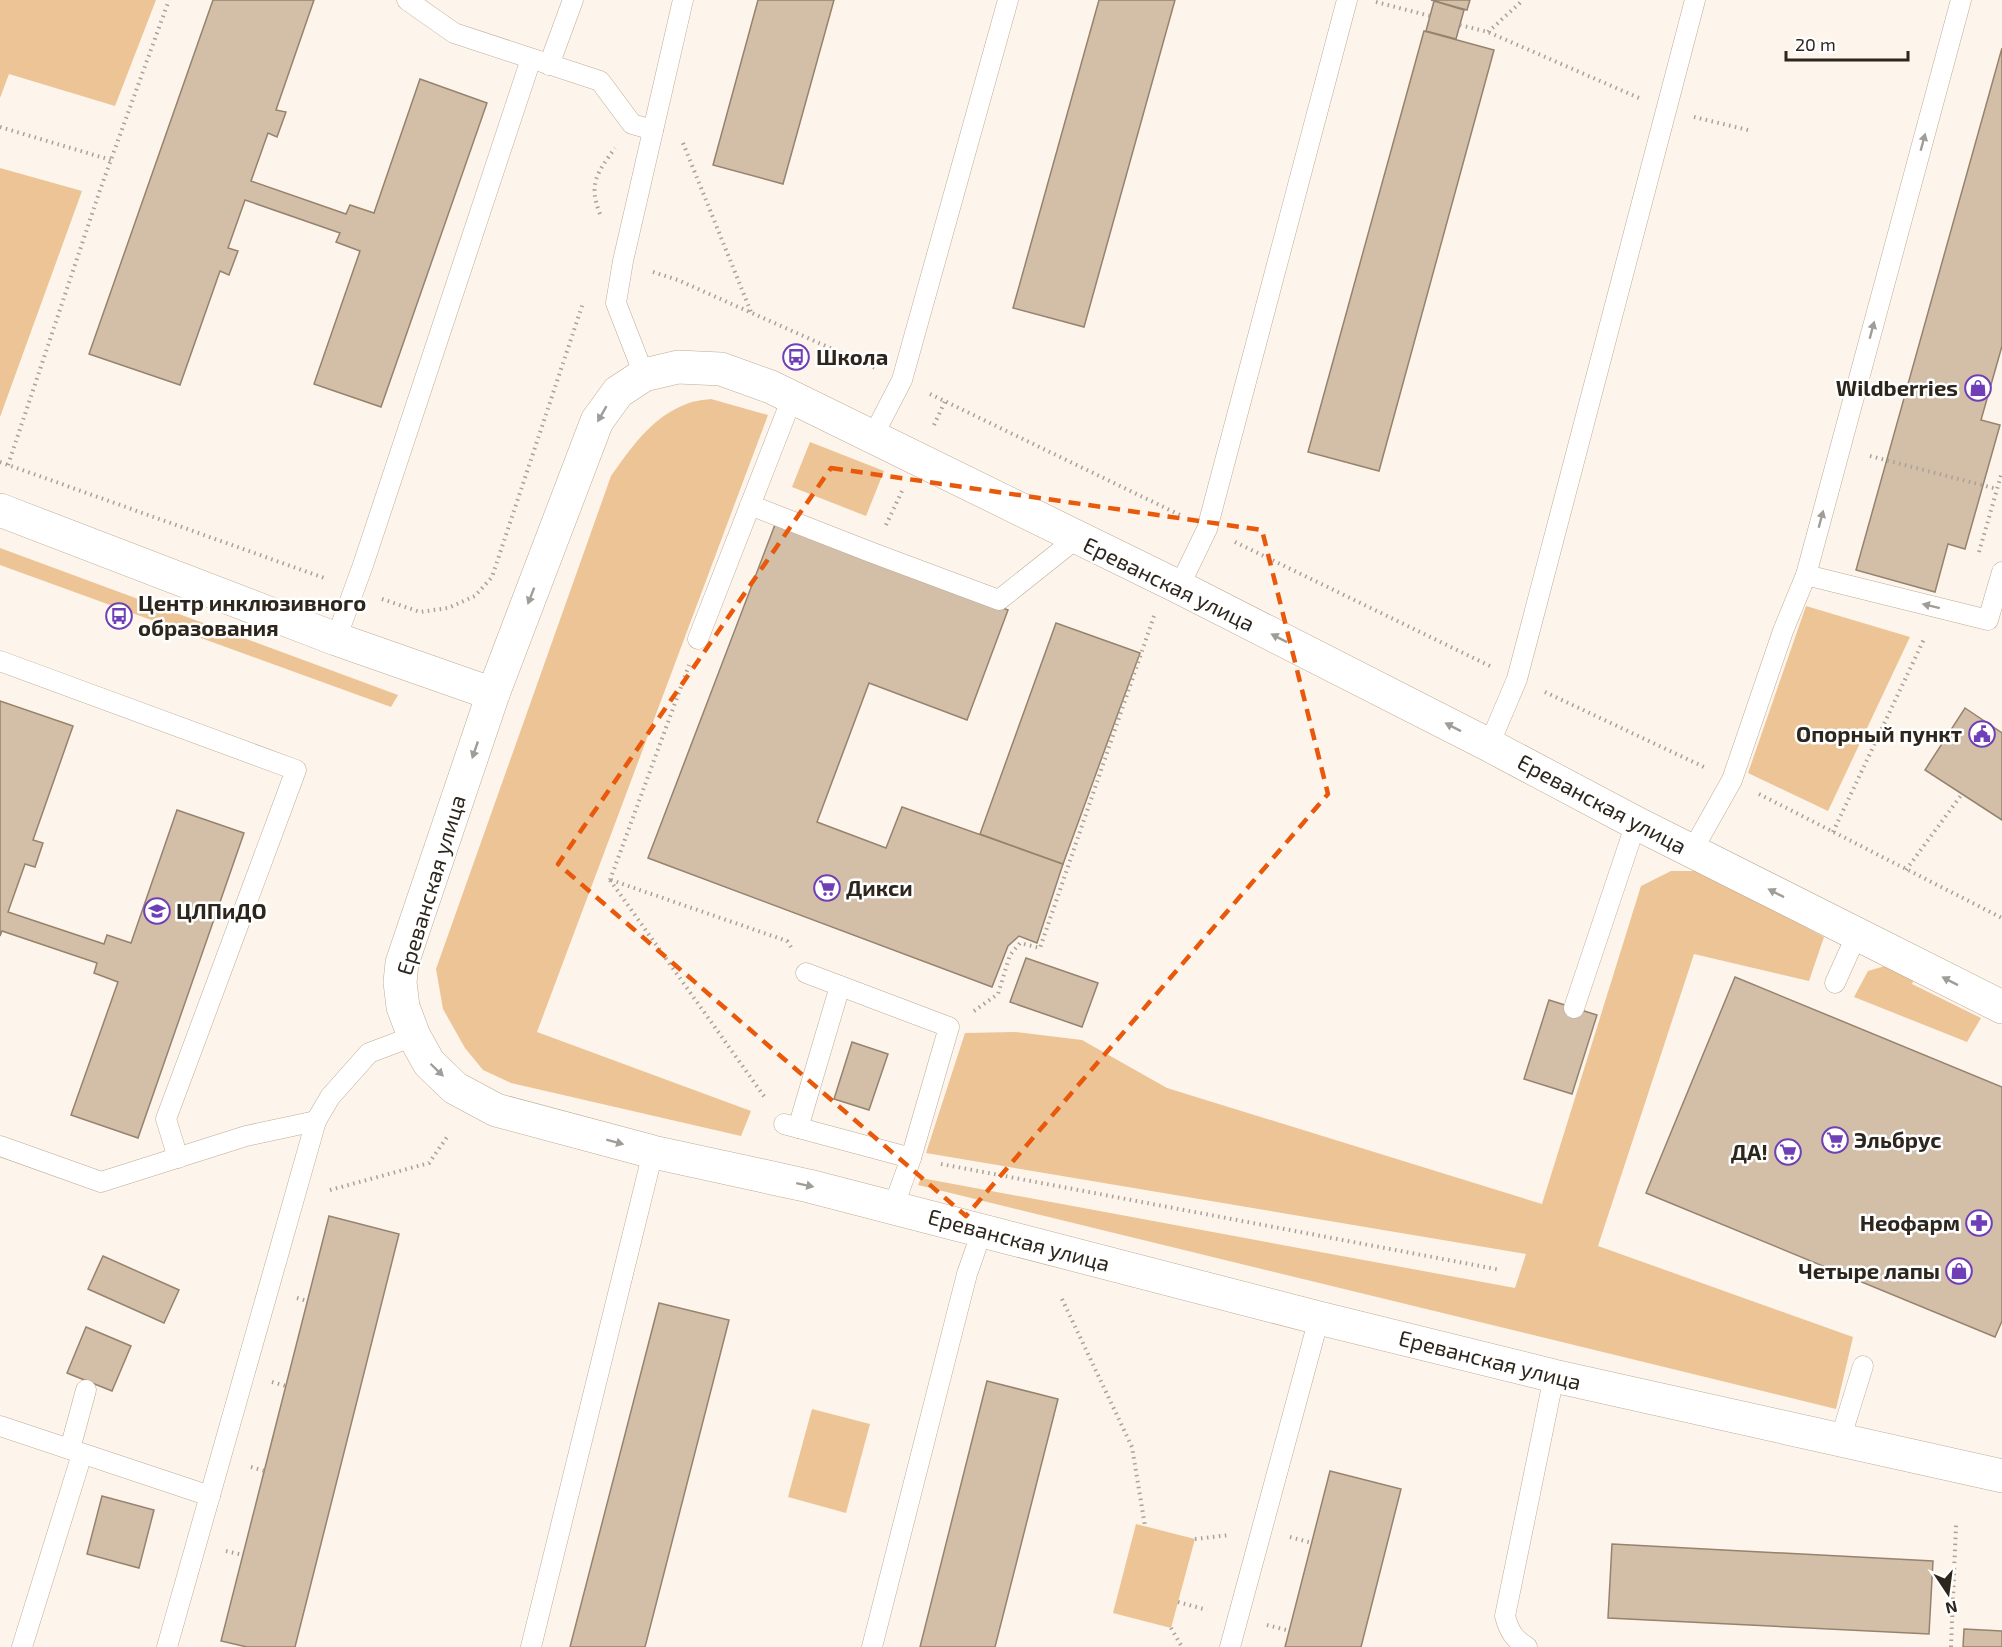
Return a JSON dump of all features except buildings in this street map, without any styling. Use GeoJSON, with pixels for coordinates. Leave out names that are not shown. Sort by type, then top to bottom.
{"type":"FeatureCollection","features":[{"type":"Feature","properties":{"kind":"street","name":"Ереванская улица"},"geometry":{"type":"LineString","coordinates":[[2002,1007],[1636,823],[1489,745],[1172,584],[917,460],[873,436],[771,387],[721,369],[678,367],[644,375],[618,392],[597,422],[493,694],[402,963],[400,982],[403,1006],[414,1036],[429,1063],[455,1088],[496,1110],[653,1152],[809,1186],[1319,1318],[1554,1376],[2002,1476]]}},
{"type":"Feature","properties":{"kind":"street"},"geometry":{"type":"LineString","coordinates":[[0,510],[336,639],[493,694]]}},
{"type":"Feature","properties":{"kind":"lane"},"geometry":{"type":"LineString","coordinates":[[407,0],[454,33],[600,81],[632,124],[653,130]]}},
{"type":"Feature","properties":{"kind":"lane"},"geometry":{"type":"LineString","coordinates":[[336,639],[540,62],[573,0]]}},
{"type":"Feature","properties":{"kind":"lane"},"geometry":{"type":"LineString","coordinates":[[644,375],[616,303],[623,261],[683,0]]}},
{"type":"Feature","properties":{"kind":"lane"},"geometry":{"type":"LineString","coordinates":[[873,436],[902,380],[1008,0]]}},
{"type":"Feature","properties":{"kind":"lane"},"geometry":{"type":"LineString","coordinates":[[1172,584],[1207,529],[1347,0]]}},
{"type":"Feature","properties":{"kind":"lane"},"geometry":{"type":"LineString","coordinates":[[1489,745],[1517,679],[1695,0]]}},
{"type":"Feature","properties":{"kind":"lane"},"geometry":{"type":"LineString","coordinates":[[1692,851],[1732,780],[1806,575],[1961,0]]}},
{"type":"Feature","properties":{"kind":"lane"},"geometry":{"type":"LineString","coordinates":[[698,639],[792,398]]}},
{"type":"Feature","properties":{"kind":"lane"},"geometry":{"type":"LineString","coordinates":[[750,505],[999,600],[1077,538]]}},
{"type":"Feature","properties":{"kind":"lane"},"geometry":{"type":"LineString","coordinates":[[1806,575],[1988,620],[2002,572]]}},
{"type":"Feature","properties":{"kind":"lane"},"geometry":{"type":"LineString","coordinates":[[0,661],[296,770],[166,1119],[178,1158]]}},
{"type":"Feature","properties":{"kind":"lane"},"geometry":{"type":"LineString","coordinates":[[1574,1008],[1636,823]]}},
{"type":"Feature","properties":{"kind":"lane"},"geometry":{"type":"LineString","coordinates":[[1835,983],[1857,934]]}},
{"type":"Feature","properties":{"kind":"lane"},"geometry":{"type":"LineString","coordinates":[[806,973],[949,1027],[911,1158],[893,1208]]}},
{"type":"Feature","properties":{"kind":"lane"},"geometry":{"type":"LineString","coordinates":[[840,986],[791,1126],[911,1158]]}},
{"type":"Feature","properties":{"kind":"lane"},"geometry":{"type":"LineString","coordinates":[[167,1647],[316,1121],[330,1097],[369,1053],[414,1036]]}},
{"type":"Feature","properties":{"kind":"lane"},"geometry":{"type":"LineString","coordinates":[[0,1146],[101,1182],[246,1136],[316,1121]]}},
{"type":"Feature","properties":{"kind":"lane"},"geometry":{"type":"LineString","coordinates":[[531,1647],[653,1152]]}},
{"type":"Feature","properties":{"kind":"lane"},"geometry":{"type":"LineString","coordinates":[[872,1647],[967,1274],[982,1231]]}},
{"type":"Feature","properties":{"kind":"lane"},"geometry":{"type":"LineString","coordinates":[[1230,1647],[1319,1318]]}},
{"type":"Feature","properties":{"kind":"lane"},"geometry":{"type":"LineString","coordinates":[[1840,1440],[1863,1366]]}},
{"type":"Feature","properties":{"kind":"lane"},"geometry":{"type":"LineString","coordinates":[[1527,1647],[1509,1631],[1505,1616],[1554,1376]]}},
{"type":"Feature","properties":{"kind":"lane"},"geometry":{"type":"LineString","coordinates":[[22,1647],[76,1451],[86,1390]]}},
{"type":"Feature","properties":{"kind":"lane"},"geometry":{"type":"LineString","coordinates":[[0,1426],[210,1496]]}},
{"type":"Feature","properties":{"kind":"path"},"geometry":{"type":"LineString","coordinates":[[8,465],[111,160],[169,0]]}},
{"type":"Feature","properties":{"kind":"path"},"geometry":{"type":"LineString","coordinates":[[1368,0],[1430,16]]}},
{"type":"Feature","properties":{"kind":"path"},"geometry":{"type":"LineString","coordinates":[[1488,32],[1523,0]]}},
{"type":"Feature","properties":{"kind":"path"},"geometry":{"type":"LineString","coordinates":[[1460,24],[1488,32],[1667,111],[1748,130]]}},
{"type":"Feature","properties":{"kind":"path"},"geometry":{"type":"LineString","coordinates":[[662,91],[751,312]]}},
{"type":"Feature","properties":{"kind":"path"},"geometry":{"type":"LineString","coordinates":[[0,127],[111,160]]}},
{"type":"Feature","properties":{"kind":"path"},"geometry":{"type":"LineString","coordinates":[[804,335],[902,380],[1517,679],[1732,780],[2002,918]]}},
{"type":"Feature","properties":{"kind":"path"},"geometry":{"type":"LineString","coordinates":[[1867,456],[1997,489]]}},
{"type":"Feature","properties":{"kind":"path"},"geometry":{"type":"LineString","coordinates":[[0,462],[420,612],[448,608]]}},
{"type":"Feature","properties":{"kind":"path"},"geometry":{"type":"LineString","coordinates":[[1977,557],[2002,472]]}},
{"type":"Feature","properties":{"kind":"path"},"geometry":{"type":"LineString","coordinates":[[949,1027],[998,994],[1010,955],[1020,943],[1040,948],[1172,584]]}},
{"type":"Feature","properties":{"kind":"path"},"geometry":{"type":"LineString","coordinates":[[1833,832],[1928,629]]}},
{"type":"Feature","properties":{"kind":"path"},"geometry":{"type":"LineString","coordinates":[[610,880],[698,639]]}},
{"type":"Feature","properties":{"kind":"path"},"geometry":{"type":"LineString","coordinates":[[1906,870],[1962,794]]}},
{"type":"Feature","properties":{"kind":"path"},"geometry":{"type":"LineString","coordinates":[[610,880],[788,941],[806,973]]}},
{"type":"Feature","properties":{"kind":"path"},"geometry":{"type":"LineString","coordinates":[[610,880],[791,1126]]}},
{"type":"Feature","properties":{"kind":"path"},"geometry":{"type":"LineString","coordinates":[[293,1200],[429,1163],[447,1137]]}},
{"type":"Feature","properties":{"kind":"path"},"geometry":{"type":"LineString","coordinates":[[911,1158],[1501,1270]]}},
{"type":"Feature","properties":{"kind":"path"},"geometry":{"type":"LineString","coordinates":[[1062,1299],[1132,1447],[1144,1526]]}},
{"type":"Feature","properties":{"kind":"path"},"geometry":{"type":"LineString","coordinates":[[1951,1647],[1956,1525]]}},
{"type":"Feature","properties":{"kind":"path"},"geometry":{"type":"LineString","coordinates":[[1171,1628],[1182,1647]]}},
{"type":"Feature","properties":{"kind":"highlighted area"},"geometry":{"type":"Polygon","coordinates":[[[831,468],[1262,530],[1328,794],[966,1216],[558,864],[831,468]]]}},
{"type":"Feature","properties":{"kind":"shaded area"},"geometry":{"type":"Polygon","coordinates":[[[0,0],[156,0],[115,106],[9,74],[0,98],[0,0]]]}},
{"type":"Feature","properties":{"kind":"shaded area"},"geometry":{"type":"Polygon","coordinates":[[[0,168],[82,191],[0,417],[0,168]]]}},
{"type":"Feature","properties":{"kind":"shaded area"},"geometry":{"type":"Polygon","coordinates":[[[711,399],[768,415],[537,1032],[751,1111],[741,1136],[511,1083],[483,1070],[465,1048],[443,1009],[436,969],[611,476],[642,435],[661,418],[687,404],[711,399]]]}},
{"type":"Feature","properties":{"kind":"shaded area"},"geometry":{"type":"Polygon","coordinates":[[[810,442],[884,471],[866,516],[792,487],[810,442]]]}},
{"type":"Feature","properties":{"kind":"shaded area"},"geometry":{"type":"Polygon","coordinates":[[[0,548],[398,695],[391,707],[0,565],[0,548]]]}},
{"type":"Feature","properties":{"kind":"shaded area"},"geometry":{"type":"Polygon","coordinates":[[[1806,606],[1910,637],[1828,811],[1748,773],[1806,606]]]}},
{"type":"Feature","properties":{"kind":"shaded area"},"geometry":{"type":"Polygon","coordinates":[[[1671,871],[1701,871],[1824,937],[1809,981],[1694,954],[1598,1246],[1853,1337],[1836,1409],[918,1185],[921,1178],[1515,1288],[1526,1254],[926,1153],[965,1033],[1015,1032],[1082,1040],[1167,1088],[1542,1204],[1641,886],[1671,871]]]}},
{"type":"Feature","properties":{"kind":"shaded area"},"geometry":{"type":"Polygon","coordinates":[[[1898,962],[1917,971],[1912,984],[1981,1018],[1967,1042],[1854,997],[1868,971],[1898,962]]]}},
{"type":"Feature","properties":{"kind":"shaded area"},"geometry":{"type":"Polygon","coordinates":[[[812,1409],[870,1424],[846,1513],[788,1497],[812,1409]]]}},
{"type":"Feature","properties":{"kind":"shaded area"},"geometry":{"type":"Polygon","coordinates":[[[1136,1524],[1195,1539],[1171,1628],[1113,1613],[1136,1524]]]}},
{"type":"Feature","properties":{"kind":"place","name":"Школа"},"geometry":{"type":"Point","coordinates":[796,357]}},
{"type":"Feature","properties":{"kind":"place","name":"Wildberries"},"geometry":{"type":"Point","coordinates":[1978,388]}},
{"type":"Feature","properties":{"kind":"place","name":"Центр инклюзивного образования"},"geometry":{"type":"Point","coordinates":[119,616]}},
{"type":"Feature","properties":{"kind":"place","name":"Опорный пункт"},"geometry":{"type":"Point","coordinates":[1982,734]}},
{"type":"Feature","properties":{"kind":"place","name":"Дикси"},"geometry":{"type":"Point","coordinates":[827,888]}},
{"type":"Feature","properties":{"kind":"place","name":"ЦЛПиДО"},"geometry":{"type":"Point","coordinates":[157,911]}},
{"type":"Feature","properties":{"kind":"place","name":"Эльбрус"},"geometry":{"type":"Point","coordinates":[1835,1140]}},
{"type":"Feature","properties":{"kind":"place","name":"ДА!"},"geometry":{"type":"Point","coordinates":[1788,1152]}},
{"type":"Feature","properties":{"kind":"place","name":"Неофарм"},"geometry":{"type":"Point","coordinates":[1979,1223]}},
{"type":"Feature","properties":{"kind":"place","name":"Четыре лапы"},"geometry":{"type":"Point","coordinates":[1959,1271]}}]}
